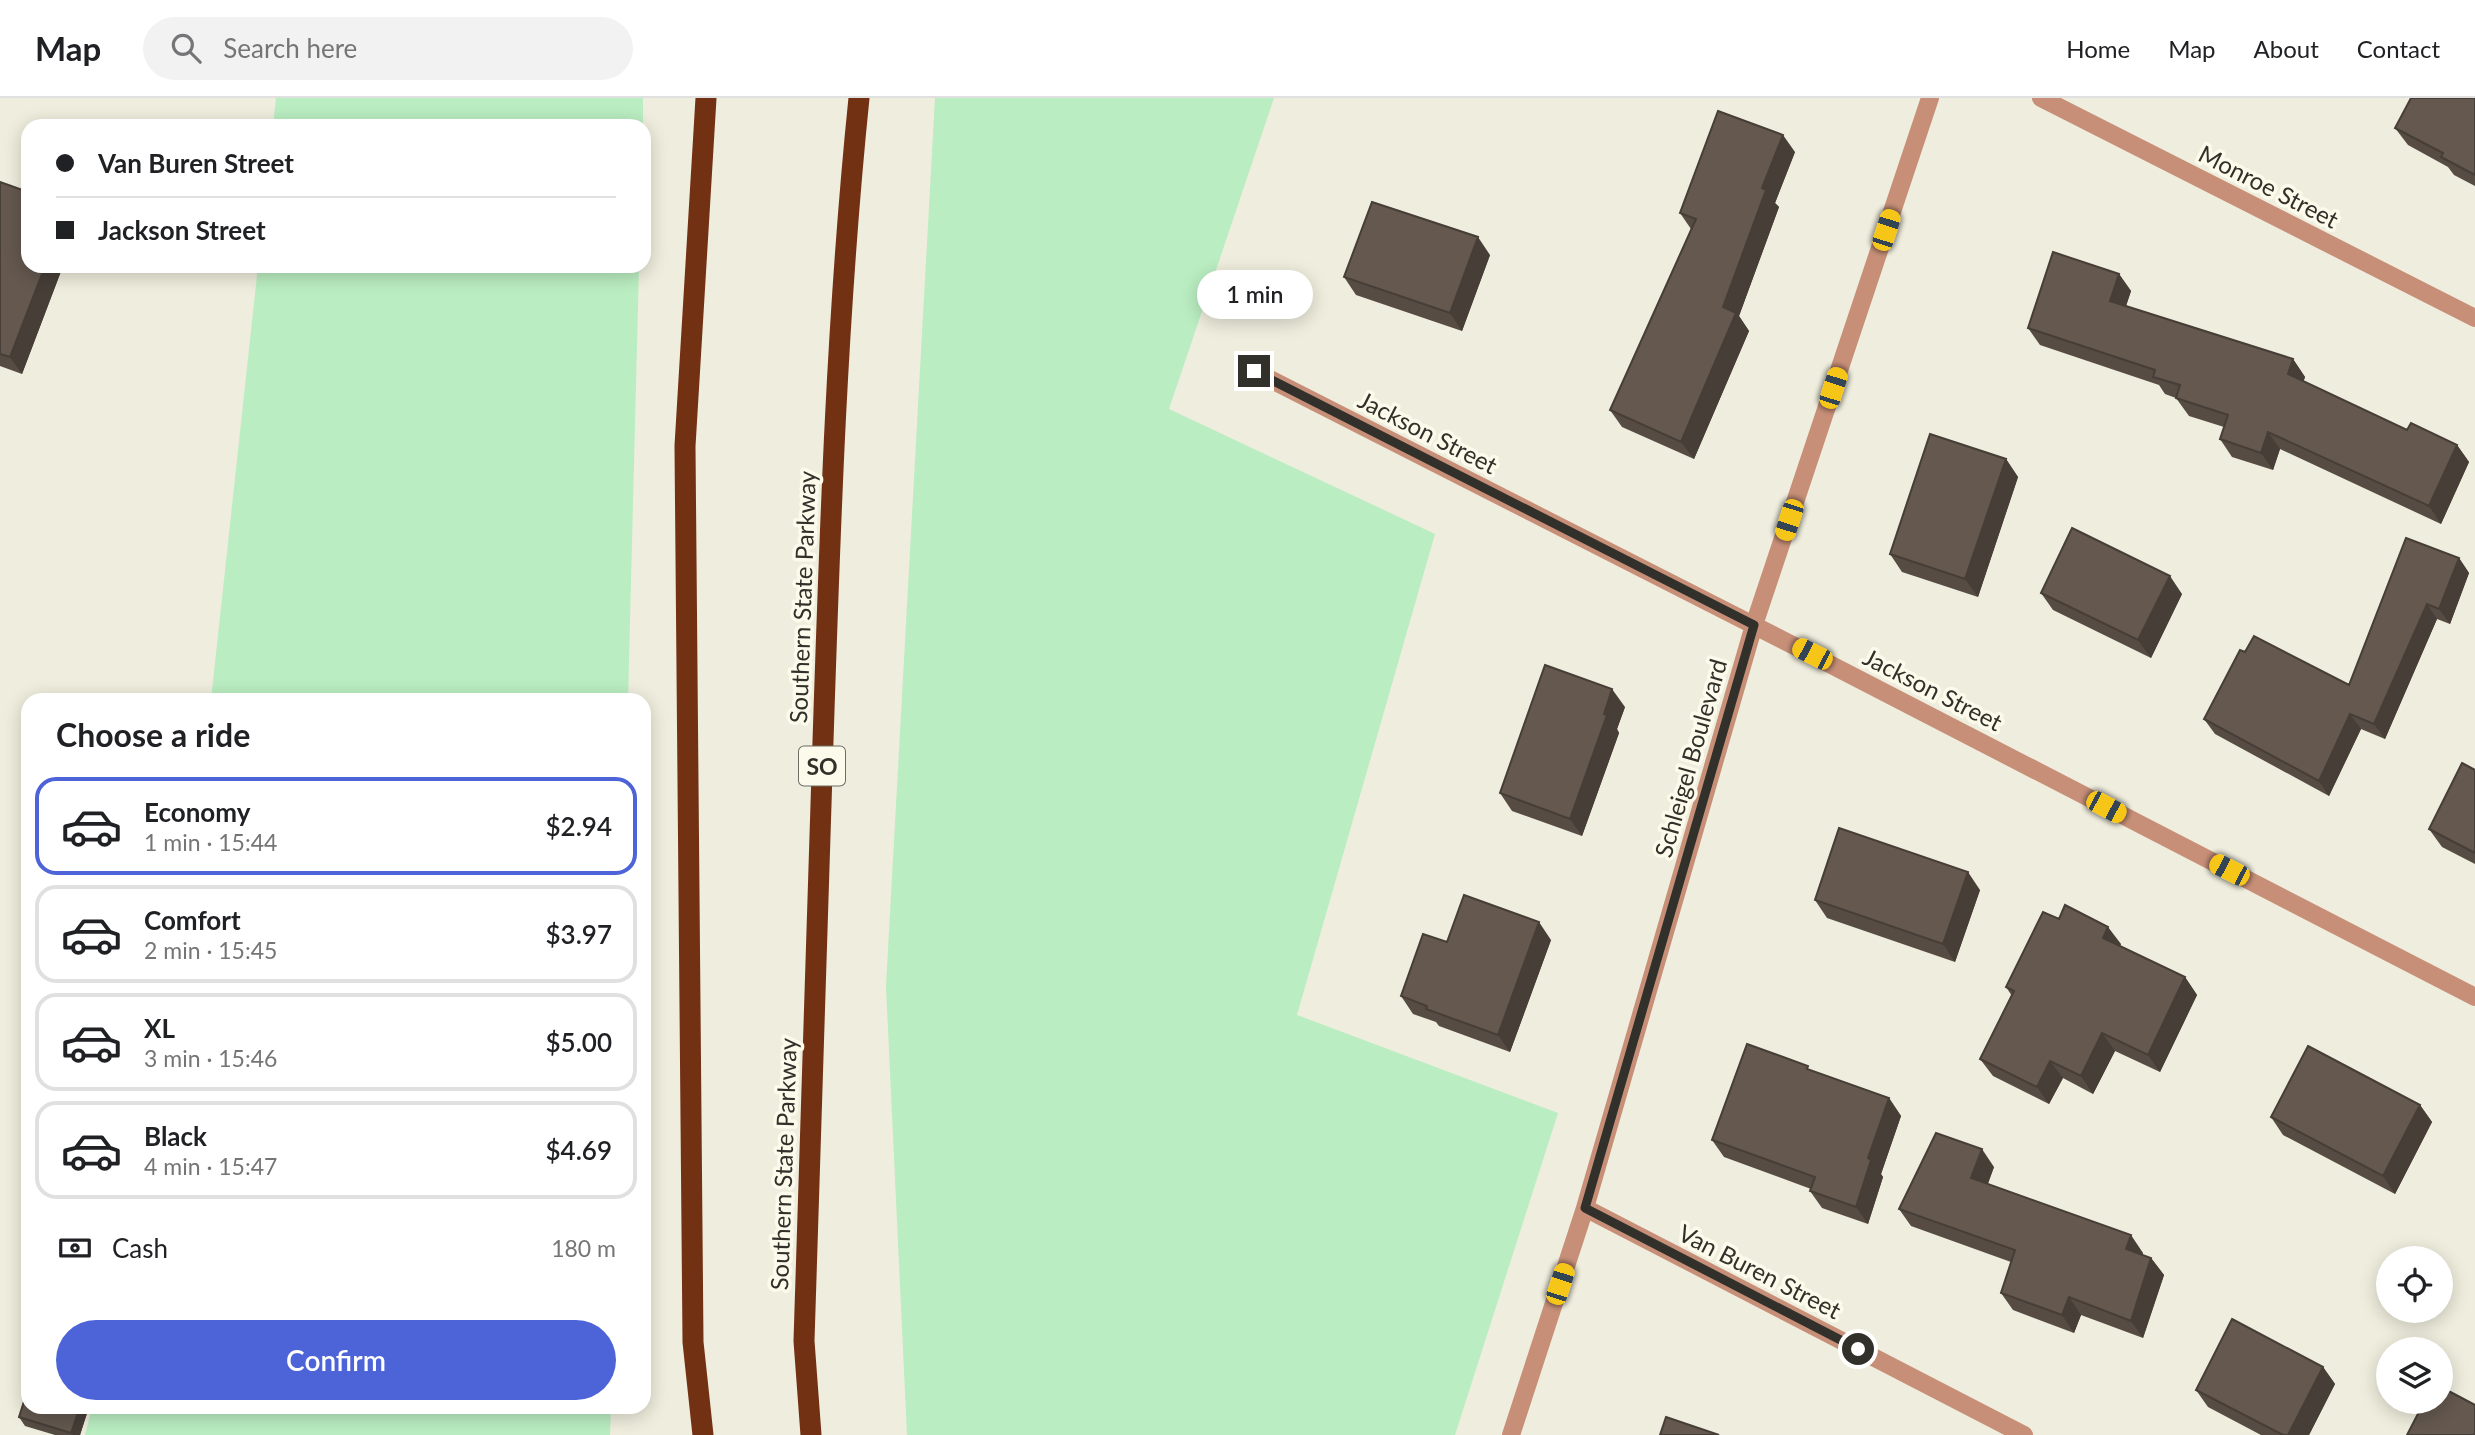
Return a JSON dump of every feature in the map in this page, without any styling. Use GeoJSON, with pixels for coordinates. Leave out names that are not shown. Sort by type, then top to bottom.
{"type":"FeatureCollection","features":[{"type":"Feature","properties":{"kind":"highway"},"geometry":{"type":"LineString","coordinates":[[703,1435],[693,1342],[685,446],[706,98]]}},
{"type":"Feature","properties":{"kind":"highway","name":"Southern State Parkway"},"geometry":{"type":"LineString","coordinates":[[811,1435],[804,1341],[827,606],[836,382],[859,98]]}},
{"type":"Feature","properties":{"kind":"street","name":"Schleigel Boulevard"},"geometry":{"type":"LineString","coordinates":[[1511,1435],[1585,1208],[1754,625],[1930,98]]}},
{"type":"Feature","properties":{"kind":"street","name":"Monroe Street"},"geometry":{"type":"LineString","coordinates":[[2041,98],[2475,318]]}},
{"type":"Feature","properties":{"kind":"street","name":"Jackson Street"},"geometry":{"type":"LineString","coordinates":[[1254,371],[2475,997]]}},
{"type":"Feature","properties":{"kind":"street","name":"Van Buren Street"},"geometry":{"type":"LineString","coordinates":[[1585,1208],[2024,1435]]}},
{"type":"Feature","properties":{"kind":"green space"},"geometry":{"type":"Polygon","coordinates":[[[276,98],[643,98],[643,119],[274,119],[276,98]]]}},
{"type":"Feature","properties":{"kind":"green space"},"geometry":{"type":"Polygon","coordinates":[[[935,98],[1274,98],[1169,409],[1435,534],[1297,1015],[1558,1113],[1455,1435],[907,1435],[886,986],[935,98]]]}},
{"type":"Feature","properties":{"kind":"green space"},"geometry":{"type":"Polygon","coordinates":[[[257,273],[639,273],[628,693],[212,693],[257,273]]]}},
{"type":"Feature","properties":{"kind":"green space"},"geometry":{"type":"Polygon","coordinates":[[[90,1414],[611,1414],[610,1435],[85,1435],[90,1414]]]}},
{"type":"Feature","properties":{"kind":"building"},"geometry":{"type":"Polygon","coordinates":[[[2411,98],[2475,98],[2475,175],[2441,157],[2443,153],[2395,128],[2411,98]]]}},
{"type":"Feature","properties":{"kind":"building"},"geometry":{"type":"Polygon","coordinates":[[[1718,111],[1783,135],[1762,188],[1766,190],[1723,307],[1736,313],[1681,442],[1610,410],[1696,219],[1680,213],[1718,111]]]}},
{"type":"Feature","properties":{"kind":"building"},"geometry":{"type":"Polygon","coordinates":[[[0,182],[21,190],[21,273],[42,273],[10,357],[0,354],[0,182]]]}},
{"type":"Feature","properties":{"kind":"building"},"geometry":{"type":"Polygon","coordinates":[[[1372,202],[1478,237],[1450,313],[1344,277],[1372,202]]]}},
{"type":"Feature","properties":{"kind":"building"},"geometry":{"type":"Polygon","coordinates":[[[2053,252],[2119,274],[2110,301],[2293,359],[2288,374],[2407,430],[2411,423],[2457,445],[2429,506],[2268,432],[2261,453],[2220,439],[2228,415],[2176,398],[2180,385],[2153,377],[2155,370],[2028,328],[2053,252]]]}},
{"type":"Feature","properties":{"kind":"building"},"geometry":{"type":"Polygon","coordinates":[[[1930,434],[2006,459],[1965,579],[1890,554],[1930,434]]]}},
{"type":"Feature","properties":{"kind":"building"},"geometry":{"type":"Polygon","coordinates":[[[2072,528],[2170,576],[2138,640],[2041,593],[2072,528]]]}},
{"type":"Feature","properties":{"kind":"building"},"geometry":{"type":"Polygon","coordinates":[[[2406,538],[2459,558],[2439,609],[2427,604],[2374,724],[2350,714],[2319,781],[2204,719],[2240,650],[2245,652],[2254,636],[2349,685],[2406,538]]]}},
{"type":"Feature","properties":{"kind":"building"},"geometry":{"type":"Polygon","coordinates":[[[1545,665],[1612,689],[1604,714],[1607,715],[1570,819],[1500,793],[1545,665]]]}},
{"type":"Feature","properties":{"kind":"building"},"geometry":{"type":"Polygon","coordinates":[[[2462,763],[2475,770],[2475,853],[2429,829],[2462,763]]]}},
{"type":"Feature","properties":{"kind":"building"},"geometry":{"type":"Polygon","coordinates":[[[1839,828],[1968,872],[1943,944],[1815,900],[1839,828]]]}},
{"type":"Feature","properties":{"kind":"building"},"geometry":{"type":"Polygon","coordinates":[[[1464,895],[1539,922],[1498,1035],[1426,1009],[1427,1006],[1401,996],[1423,934],[1447,942],[1464,895]]]}},
{"type":"Feature","properties":{"kind":"building"},"geometry":{"type":"Polygon","coordinates":[[[2065,905],[2108,927],[2103,938],[2185,977],[2148,1055],[2102,1033],[2081,1076],[2050,1061],[2037,1087],[1980,1059],[2014,991],[2006,987],[2043,912],[2059,919],[2065,905]]]}},
{"type":"Feature","properties":{"kind":"building"},"geometry":{"type":"Polygon","coordinates":[[[1747,1044],[1889,1098],[1868,1158],[1871,1160],[1856,1207],[1810,1191],[1815,1177],[1712,1140],[1747,1044]]]}},
{"type":"Feature","properties":{"kind":"building"},"geometry":{"type":"Polygon","coordinates":[[[2308,1046],[2420,1105],[2383,1176],[2271,1117],[2308,1046]]]}},
{"type":"Feature","properties":{"kind":"building"},"geometry":{"type":"Polygon","coordinates":[[[1936,1133],[1982,1149],[1971,1178],[2131,1235],[2126,1249],[2151,1258],[2131,1321],[2069,1297],[2062,1315],[2001,1293],[2015,1250],[1899,1209],[1936,1133]]]}},
{"type":"Feature","properties":{"kind":"building"},"geometry":{"type":"Polygon","coordinates":[[[2232,1319],[2323,1367],[2288,1435],[2283,1435],[2196,1390],[2232,1319]]]}},
{"type":"Feature","properties":{"kind":"building"},"geometry":{"type":"Polygon","coordinates":[[[2453,1393],[2475,1405],[2475,1435],[2407,1435],[2418,1414],[2453,1414],[2453,1393]]]}},
{"type":"Feature","properties":{"kind":"building"},"geometry":{"type":"Polygon","coordinates":[[[21,1411],[21,1414],[78,1414],[71,1433],[19,1417],[21,1411]]]}},
{"type":"Feature","properties":{"kind":"building"},"geometry":{"type":"Polygon","coordinates":[[[1666,1417],[1719,1435],[1660,1435],[1666,1417]]]}},
{"type":"Feature","properties":{"kind":"route"},"geometry":{"type":"LineString","coordinates":[[1254,371],[1754,625],[1585,1208],[1858,1349]]}}]}
